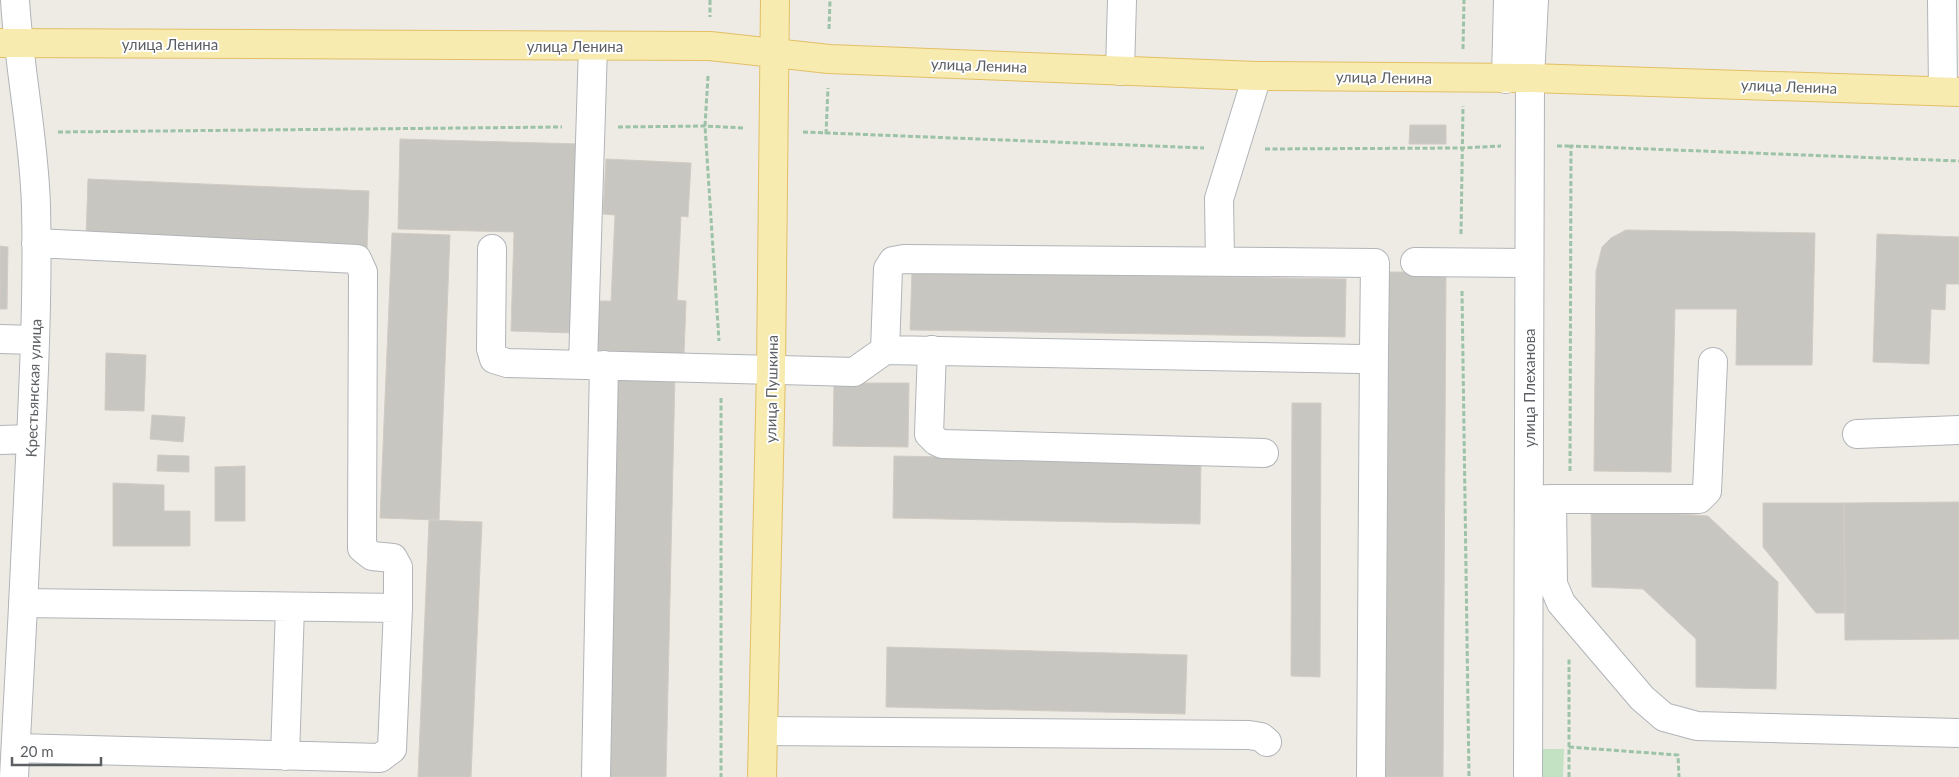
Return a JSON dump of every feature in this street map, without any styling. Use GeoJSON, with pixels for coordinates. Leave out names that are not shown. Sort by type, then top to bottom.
{"type":"FeatureCollection","features":[{"type":"Feature","properties":{"kind":"main road","name":"улица Пушкина"},"geometry":{"type":"LineString","coordinates":[[762,777],[771,369],[775,0]]}},
{"type":"Feature","properties":{"kind":"main road","name":"улица Ленина"},"geometry":{"type":"LineString","coordinates":[[9,44],[710,46],[829,59],[1120,71],[1257,76],[1518,78],[1951,92]]}},
{"type":"Feature","properties":{"kind":"street","name":"Крестьянская улица"},"geometry":{"type":"LineString","coordinates":[[14,777],[31,439],[36,243],[36,205],[30,133],[9,44],[16,0]]}},
{"type":"Feature","properties":{"kind":"street"},"geometry":{"type":"LineString","coordinates":[[1120,71],[1122,0]]}},
{"type":"Feature","properties":{"kind":"street"},"geometry":{"type":"LineString","coordinates":[[1508,0],[1518,78]]}},
{"type":"Feature","properties":{"kind":"street","name":"улица Плеханова"},"geometry":{"type":"LineString","coordinates":[[1528,777],[1550,499],[1529,263],[1518,78],[1534,0]]}},
{"type":"Feature","properties":{"kind":"street"},"geometry":{"type":"LineString","coordinates":[[1942,0],[1951,92]]}},
{"type":"Feature","properties":{"kind":"street"},"geometry":{"type":"LineString","coordinates":[[592,46],[596,777]]}},
{"type":"Feature","properties":{"kind":"street"},"geometry":{"type":"LineString","coordinates":[[1220,262],[1219,199],[1257,76]]}},
{"type":"Feature","properties":{"kind":"street"},"geometry":{"type":"LineString","coordinates":[[36,243],[357,259],[363,272],[362,548],[372,556],[393,558],[398,567],[392,777]]}},
{"type":"Feature","properties":{"kind":"street"},"geometry":{"type":"LineString","coordinates":[[492,249],[491,349],[494,359],[507,363],[854,372],[884,350],[1361,359],[1370,356],[1374,350]]}},
{"type":"Feature","properties":{"kind":"street"},"geometry":{"type":"LineString","coordinates":[[884,350],[888,269],[893,260],[1375,263],[1371,777]]}},
{"type":"Feature","properties":{"kind":"street"},"geometry":{"type":"LineString","coordinates":[[1415,262],[1529,263]]}},
{"type":"Feature","properties":{"kind":"street"},"geometry":{"type":"LineString","coordinates":[[0,339],[35,340]]}},
{"type":"Feature","properties":{"kind":"street"},"geometry":{"type":"LineString","coordinates":[[932,350],[929,434],[942,444],[1264,453]]}},
{"type":"Feature","properties":{"kind":"street"},"geometry":{"type":"LineString","coordinates":[[1713,362],[1707,491],[1699,499],[1550,499],[1553,584],[1561,603],[1642,698],[1664,716],[1697,726],[1959,733]]}},
{"type":"Feature","properties":{"kind":"street"},"geometry":{"type":"LineString","coordinates":[[1856,434],[1959,430]]}},
{"type":"Feature","properties":{"kind":"street"},"geometry":{"type":"LineString","coordinates":[[0,440],[31,439]]}},
{"type":"Feature","properties":{"kind":"street"},"geometry":{"type":"LineString","coordinates":[[23,603],[398,608]]}},
{"type":"Feature","properties":{"kind":"street"},"geometry":{"type":"LineString","coordinates":[[285,756],[290,608]]}},
{"type":"Feature","properties":{"kind":"street"},"geometry":{"type":"LineString","coordinates":[[763,731],[1250,735],[1261,737],[1267,742]]}},
{"type":"Feature","properties":{"kind":"street"},"geometry":{"type":"LineString","coordinates":[[16,748],[380,758],[392,749]]}},
{"type":"Feature","properties":{"kind":"path"},"geometry":{"type":"LineString","coordinates":[[1550,499],[1572,146],[1959,161]]}},
{"type":"Feature","properties":{"kind":"path"},"geometry":{"type":"LineString","coordinates":[[1462,148],[1461,262],[1469,777]]}},
{"type":"Feature","properties":{"kind":"path"},"geometry":{"type":"LineString","coordinates":[[1569,611],[1569,777]]}},
{"type":"Feature","properties":{"kind":"path"},"geometry":{"type":"LineString","coordinates":[[1569,747],[1678,755],[1679,777]]}},
{"type":"Feature","properties":{"kind":"green space"},"geometry":{"type":"Polygon","coordinates":[[[1541,749],[1564,749],[1563,777],[1540,777],[1541,749]]]}},
{"type":"Feature","properties":{"kind":"building"},"geometry":{"type":"Polygon","coordinates":[[[1410,125],[1446,125],[1446,144],[1409,144],[1410,125]]]}},
{"type":"Feature","properties":{"kind":"building"},"geometry":{"type":"Polygon","coordinates":[[[400,139],[580,144],[574,333],[511,331],[514,232],[398,229],[400,139]]]}},
{"type":"Feature","properties":{"kind":"building"},"geometry":{"type":"Polygon","coordinates":[[[606,159],[691,163],[688,217],[681,216],[677,300],[686,301],[684,355],[597,350],[599,301],[611,301],[615,215],[603,214],[606,159]]]}},
{"type":"Feature","properties":{"kind":"building"},"geometry":{"type":"Polygon","coordinates":[[[88,179],[369,191],[367,250],[86,238],[88,179]]]}},
{"type":"Feature","properties":{"kind":"building"},"geometry":{"type":"Polygon","coordinates":[[[1626,230],[1815,233],[1812,365],[1736,365],[1737,309],[1675,309],[1671,472],[1594,471],[1596,271],[1602,247],[1611,238],[1626,230]]]}},
{"type":"Feature","properties":{"kind":"building"},"geometry":{"type":"Polygon","coordinates":[[[392,233],[450,235],[439,520],[380,518],[392,233]]]}},
{"type":"Feature","properties":{"kind":"building"},"geometry":{"type":"Polygon","coordinates":[[[1877,234],[1959,237],[1959,284],[1946,284],[1945,310],[1931,309],[1929,364],[1873,362],[1877,234]]]}},
{"type":"Feature","properties":{"kind":"building"},"geometry":{"type":"Polygon","coordinates":[[[0,246],[8,247],[7,309],[0,309],[0,246]]]}},
{"type":"Feature","properties":{"kind":"building"},"geometry":{"type":"Polygon","coordinates":[[[912,272],[1346,279],[1345,337],[910,330],[912,272]]]}},
{"type":"Feature","properties":{"kind":"building"},"geometry":{"type":"Polygon","coordinates":[[[1383,272],[1446,272],[1443,777],[1380,777],[1383,272]]]}},
{"type":"Feature","properties":{"kind":"building"},"geometry":{"type":"Polygon","coordinates":[[[106,353],[146,355],[144,411],[105,410],[106,353]]]}},
{"type":"Feature","properties":{"kind":"building"},"geometry":{"type":"Polygon","coordinates":[[[618,374],[675,375],[666,777],[608,777],[618,374]]]}},
{"type":"Feature","properties":{"kind":"building"},"geometry":{"type":"Polygon","coordinates":[[[834,383],[909,383],[908,447],[833,446],[834,383]]]}},
{"type":"Feature","properties":{"kind":"building"},"geometry":{"type":"Polygon","coordinates":[[[1292,403],[1321,403],[1320,677],[1291,676],[1292,403]]]}},
{"type":"Feature","properties":{"kind":"building"},"geometry":{"type":"Polygon","coordinates":[[[152,415],[185,417],[183,442],[150,439],[152,415]]]}},
{"type":"Feature","properties":{"kind":"building"},"geometry":{"type":"Polygon","coordinates":[[[158,455],[189,456],[189,472],[157,471],[158,455]]]}},
{"type":"Feature","properties":{"kind":"building"},"geometry":{"type":"Polygon","coordinates":[[[894,456],[1201,462],[1200,524],[893,518],[894,456]]]}},
{"type":"Feature","properties":{"kind":"building"},"geometry":{"type":"Polygon","coordinates":[[[245,466],[245,521],[215,521],[215,467],[245,466]]]}},
{"type":"Feature","properties":{"kind":"building"},"geometry":{"type":"Polygon","coordinates":[[[113,483],[164,485],[164,511],[190,511],[190,546],[113,546],[113,483]]]}},
{"type":"Feature","properties":{"kind":"building"},"geometry":{"type":"Polygon","coordinates":[[[1959,502],[1959,639],[1845,640],[1844,503],[1959,502]]]}},
{"type":"Feature","properties":{"kind":"building"},"geometry":{"type":"Polygon","coordinates":[[[1763,503],[1844,503],[1845,613],[1816,613],[1763,547],[1763,503]]]}},
{"type":"Feature","properties":{"kind":"building"},"geometry":{"type":"Polygon","coordinates":[[[1591,508],[1708,516],[1778,582],[1776,689],[1696,687],[1696,639],[1643,589],[1592,587],[1591,508]]]}},
{"type":"Feature","properties":{"kind":"building"},"geometry":{"type":"Polygon","coordinates":[[[429,520],[482,522],[471,777],[418,777],[429,520]]]}},
{"type":"Feature","properties":{"kind":"building"},"geometry":{"type":"Polygon","coordinates":[[[887,647],[1187,655],[1185,714],[886,707],[887,647]]]}}]}
